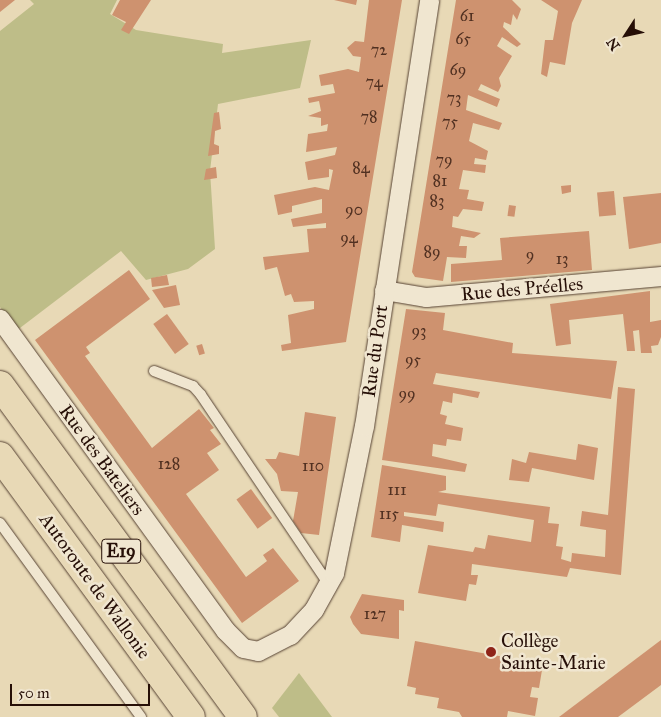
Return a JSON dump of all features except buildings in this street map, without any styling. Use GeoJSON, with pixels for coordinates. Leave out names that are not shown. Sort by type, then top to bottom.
{"type":"FeatureCollection","features":[{"type":"Feature","properties":{"kind":"highway","name":"E19"},"geometry":{"type":"LineString","coordinates":[[0,385],[243,717]]}},
{"type":"Feature","properties":{"kind":"highway","name":"Autoroute de Wallonie"},"geometry":{"type":"LineString","coordinates":[[0,456],[191,717]]}},
{"type":"Feature","properties":{"kind":"street","name":"Rue du Port"},"geometry":{"type":"LineString","coordinates":[[243,648],[258,651],[290,635],[328,585],[364,426],[429,0]]}},
{"type":"Feature","properties":{"kind":"street","name":"Rue des Préelles"},"geometry":{"type":"LineString","coordinates":[[384,290],[426,297],[661,276]]}},
{"type":"Feature","properties":{"kind":"street","name":"Rue des Bateliers"},"geometry":{"type":"LineString","coordinates":[[0,318],[203,600],[243,648]]}},
{"type":"Feature","properties":{"kind":"lane"},"geometry":{"type":"LineString","coordinates":[[154,371],[193,386],[201,395],[328,585]]}},
{"type":"Feature","properties":{"kind":"lane"},"geometry":{"type":"LineString","coordinates":[[0,523],[141,717]]}},
{"type":"Feature","properties":{"kind":"shaded area"},"geometry":{"type":"Polygon","coordinates":[[[30,0],[117,0],[110,14],[136,30],[223,44],[222,53],[311,40],[300,88],[218,104],[210,171],[215,249],[188,269],[146,280],[121,251],[16,331],[0,307],[0,31],[34,4],[30,0]]]}},
{"type":"Feature","properties":{"kind":"shaded area"},"geometry":{"type":"Polygon","coordinates":[[[299,673],[332,717],[279,717],[272,708],[299,673]]]}},
{"type":"Feature","properties":{"kind":"place","name":"Collège Sainte-Marie"},"geometry":{"type":"Point","coordinates":[491,652]}}]}
